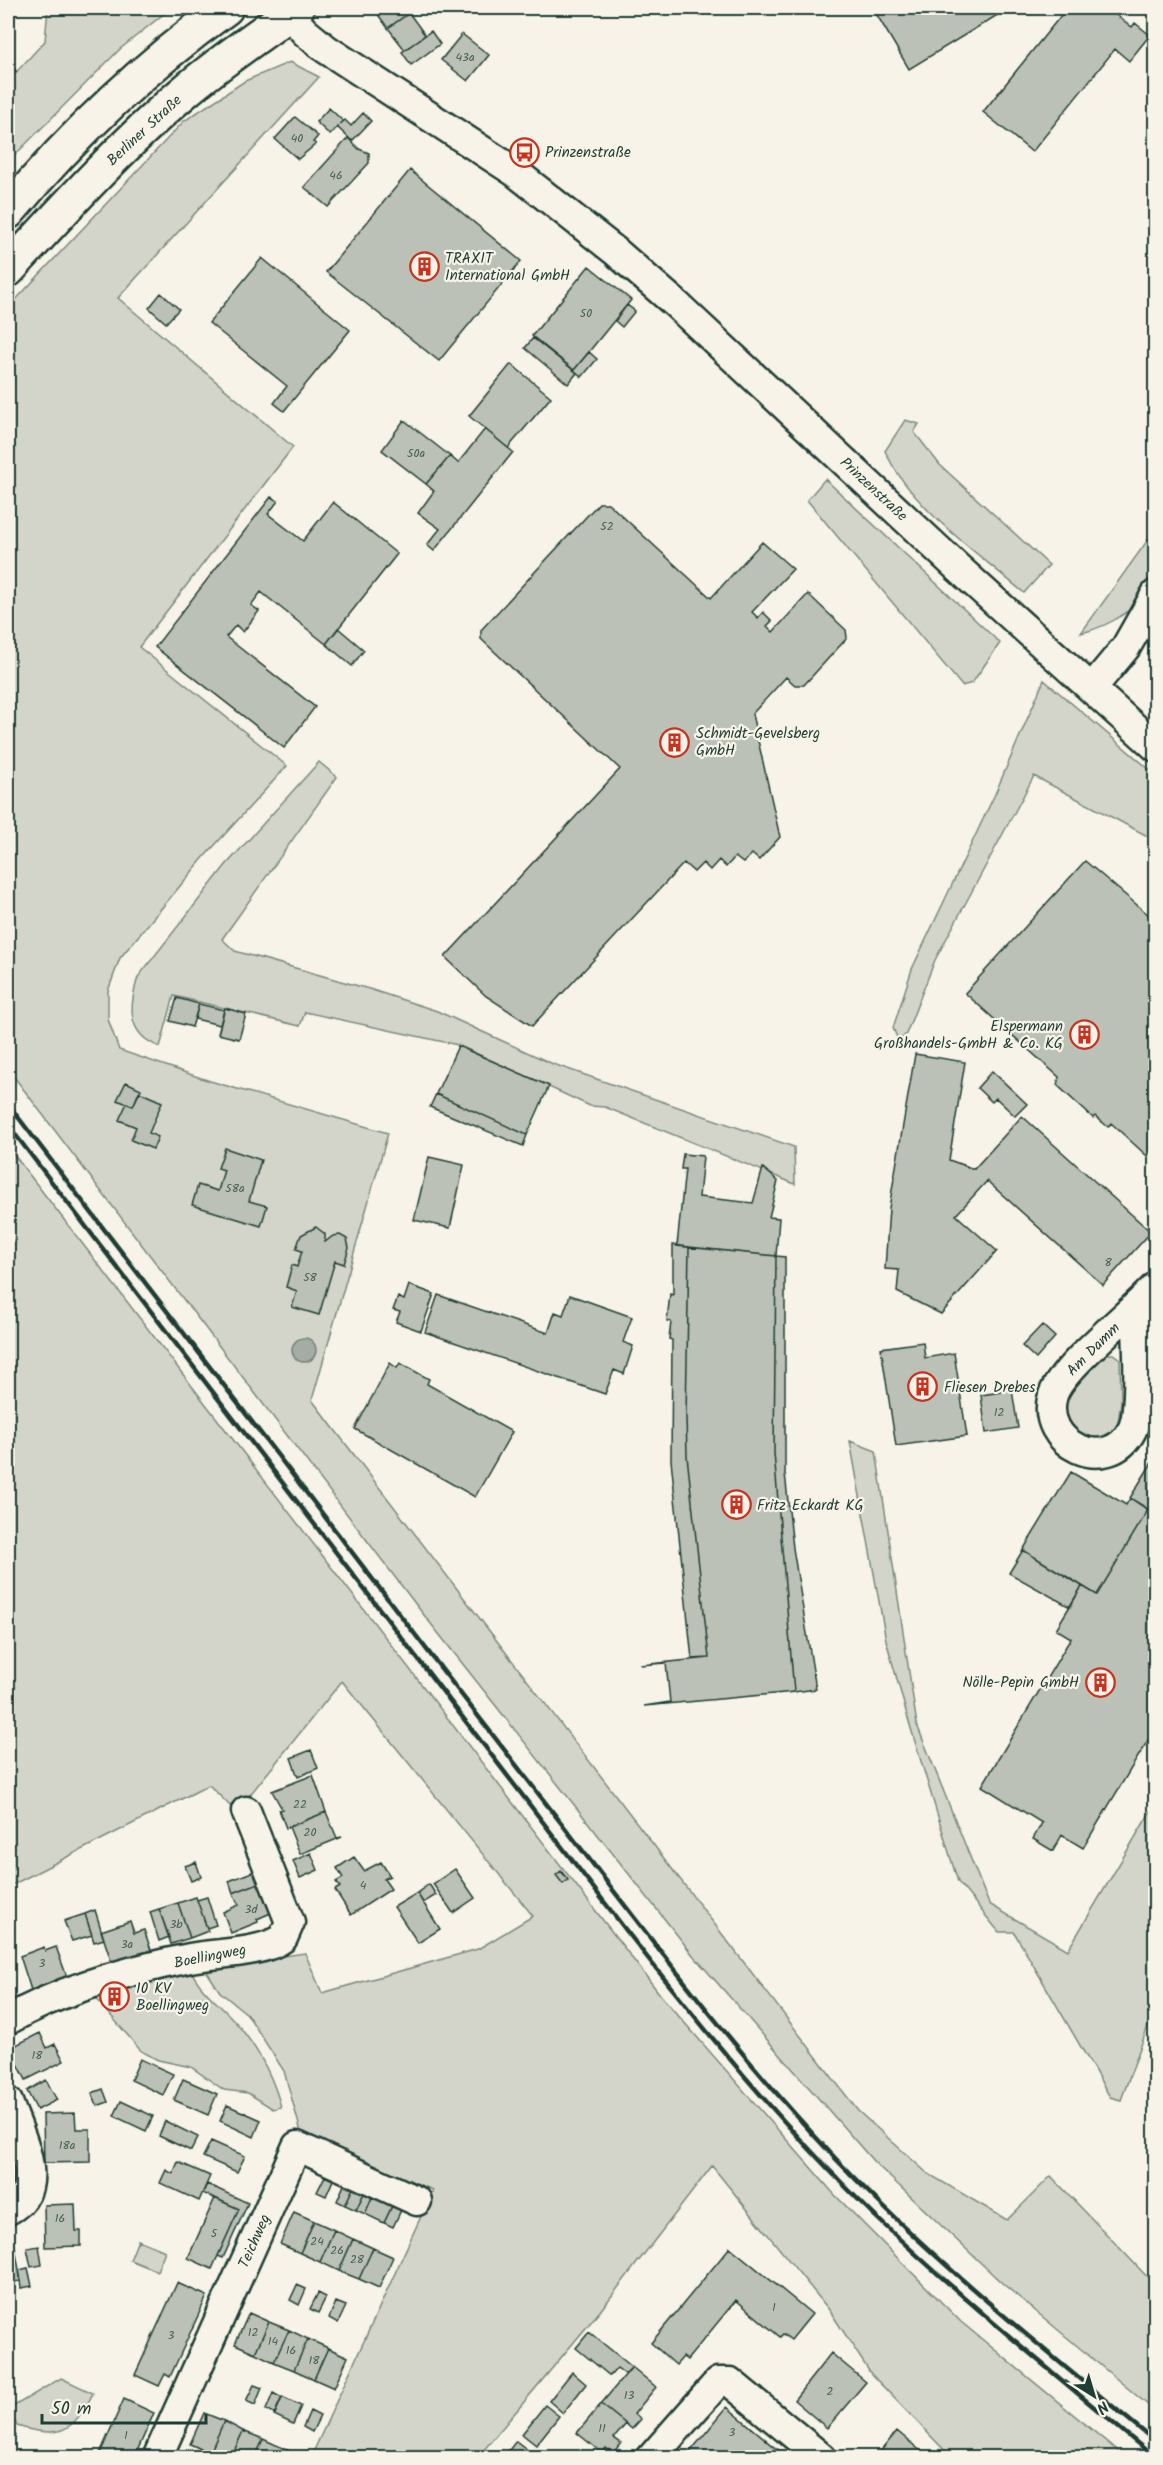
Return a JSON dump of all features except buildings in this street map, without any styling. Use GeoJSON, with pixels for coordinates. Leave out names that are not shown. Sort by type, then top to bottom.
{"type":"FeatureCollection","features":[{"type":"Feature","properties":{"kind":"main road"},"geometry":{"type":"LineString","coordinates":[[8,212],[108,106],[151,67],[226,8]]}},
{"type":"Feature","properties":{"kind":"main road","name":"Berliner Straße"},"geometry":{"type":"LineString","coordinates":[[8,270],[123,149],[182,94],[290,9]]}},
{"type":"Feature","properties":{"kind":"street","name":"Prinzenstraße"},"geometry":{"type":"LineString","coordinates":[[290,9],[305,32],[326,49],[506,166],[591,231],[685,312],[950,561],[1155,747]]}},
{"type":"Feature","properties":{"kind":"street"},"geometry":{"type":"LineString","coordinates":[[1092,688],[1126,646],[1155,594]]}},
{"type":"Feature","properties":{"kind":"street","name":"Am Damm"},"geometry":{"type":"LineString","coordinates":[[1136,1308],[1137,1394],[1135,1420],[1131,1432],[1113,1449],[1101,1453],[1081,1452],[1064,1439],[1053,1425],[1053,1396],[1061,1381],[1092,1348],[1136,1308],[1155,1286]]}},
{"type":"Feature","properties":{"kind":"street","name":"Boellingweg"},"geometry":{"type":"LineString","coordinates":[[8,2020],[36,2003],[108,1980],[189,1958],[268,1945],[283,1938],[290,1922],[246,1811]]}},
{"type":"Feature","properties":{"kind":"street"},"geometry":{"type":"LineString","coordinates":[[8,2102],[22,2143],[30,2179],[22,2200],[8,2210]]}},
{"type":"Feature","properties":{"kind":"street","name":"Teichweg"},"geometry":{"type":"LineString","coordinates":[[157,2457],[297,2146],[417,2201]]}},
{"type":"Feature","properties":{"kind":"street"},"geometry":{"type":"LineString","coordinates":[[651,2457],[703,2396],[718,2382],[730,2382],[822,2457]]}},
{"type":"Feature","properties":{"kind":"shaded area"},"geometry":{"type":"Polygon","coordinates":[[[48,8],[171,8],[120,49],[8,162],[8,81],[45,41],[48,8]]]}},
{"type":"Feature","properties":{"kind":"shaded area"},"geometry":{"type":"Polygon","coordinates":[[[290,62],[319,77],[118,298],[293,447],[139,647],[287,766],[205,856],[120,958],[108,991],[108,1019],[119,1050],[210,1081],[388,1133],[312,1400],[858,2111],[927,2173],[1007,2220],[1051,2176],[1155,2285],[1155,2411],[1002,2283],[874,2162],[693,1955],[420,1610],[8,1069],[8,308],[184,121],[245,81],[290,62]]]}},
{"type":"Feature","properties":{"kind":"shaded area"},"geometry":{"type":"Polygon","coordinates":[[[905,420],[919,424],[914,432],[940,465],[1049,565],[1024,593],[928,510],[897,472],[885,451],[905,420]]]}},
{"type":"Feature","properties":{"kind":"shaded area"},"geometry":{"type":"Polygon","coordinates":[[[825,479],[1000,643],[972,683],[962,686],[807,500],[825,479]]]}},
{"type":"Feature","properties":{"kind":"shaded area"},"geometry":{"type":"Polygon","coordinates":[[[1155,530],[1156,567],[1154,578],[1143,598],[1114,620],[1081,633],[1155,530]]]}},
{"type":"Feature","properties":{"kind":"shaded area"},"geometry":{"type":"Polygon","coordinates":[[[1044,680],[1155,774],[1155,840],[1034,776],[935,960],[906,1034],[899,1042],[893,1028],[912,969],[995,794],[1044,680]]]}},
{"type":"Feature","properties":{"kind":"shaded area"},"geometry":{"type":"Polygon","coordinates":[[[319,762],[337,777],[222,939],[235,951],[437,1011],[553,1064],[794,1147],[795,1184],[605,1107],[590,1106],[458,1045],[305,1012],[300,1026],[174,996],[160,1047],[141,1035],[136,1027],[132,1009],[138,977],[226,865],[319,762]]]}},
{"type":"Feature","properties":{"kind":"shaded area"},"geometry":{"type":"Polygon","coordinates":[[[8,1147],[662,1997],[834,2194],[961,2322],[1125,2457],[951,2457],[871,2374],[830,2311],[712,2166],[600,2311],[478,2457],[311,2457],[433,2190],[303,2139],[284,2071],[247,2014],[220,1992],[204,1967],[305,1953],[322,1993],[478,1949],[533,1916],[342,1681],[236,1812],[209,1785],[8,1887],[8,1235],[16,1244],[8,1234],[8,1147]]]}},
{"type":"Feature","properties":{"kind":"shaded area"},"geometry":{"type":"Polygon","coordinates":[[[304,1338],[312,1342],[316,1350],[312,1358],[304,1362],[296,1358],[292,1350],[296,1342],[304,1338]]]}},
{"type":"Feature","properties":{"kind":"shaded area"},"geometry":{"type":"Polygon","coordinates":[[[1113,1354],[1120,1359],[1121,1401],[1117,1429],[1105,1436],[1082,1439],[1066,1421],[1065,1398],[1100,1357],[1113,1354]]]}},
{"type":"Feature","properties":{"kind":"shaded area"},"geometry":{"type":"Polygon","coordinates":[[[850,1441],[876,1451],[917,1725],[989,1904],[1068,1950],[1155,1804],[1155,2022],[1151,2018],[1121,2100],[1110,2097],[1014,1932],[999,1932],[958,1882],[886,1640],[850,1441]]]}},
{"type":"Feature","properties":{"kind":"shaded area"},"geometry":{"type":"Polygon","coordinates":[[[190,1968],[199,1984],[232,2018],[252,2044],[269,2074],[281,2107],[273,2109],[248,2093],[224,2090],[191,2067],[158,2060],[141,2051],[95,1997],[190,1968]]]}},
{"type":"Feature","properties":{"kind":"shaded area"},"geometry":{"type":"Polygon","coordinates":[[[138,2240],[165,2251],[157,2271],[130,2260],[138,2240]]]}},
{"type":"Feature","properties":{"kind":"shaded area"},"geometry":{"type":"Polygon","coordinates":[[[61,2378],[93,2393],[79,2417],[63,2429],[54,2432],[17,2426],[9,2409],[61,2378]]]}},
{"type":"Feature","properties":{"kind":"railway"},"geometry":{"type":"LineString","coordinates":[[8,1104],[623,1903],[726,2034],[798,2118],[873,2197],[951,2270],[1156,2442]]}},
{"type":"Feature","properties":{"kind":"railway"},"geometry":{"type":"LineString","coordinates":[[8,1125],[625,1929],[746,2078],[809,2149],[910,2249],[1155,2458]]}},
{"type":"Feature","properties":{"kind":"place","name":"Prinzenstraße"},"geometry":{"type":"Point","coordinates":[524,152]}},
{"type":"Feature","properties":{"kind":"place","name":"TRAXIT International GmbH"},"geometry":{"type":"Point","coordinates":[424,267]}},
{"type":"Feature","properties":{"kind":"place","name":"Schmidt-Gevelsberg GmbH"},"geometry":{"type":"Point","coordinates":[675,742]}},
{"type":"Feature","properties":{"kind":"place","name":"Elspermann Großhandels-GmbH & Co. KG"},"geometry":{"type":"Point","coordinates":[1084,1035]}},
{"type":"Feature","properties":{"kind":"place","name":"Fliesen Drebes"},"geometry":{"type":"Point","coordinates":[923,1387]}},
{"type":"Feature","properties":{"kind":"place","name":"Fritz Eckardt KG"},"geometry":{"type":"Point","coordinates":[736,1505]}},
{"type":"Feature","properties":{"kind":"place","name":"Nölle-Pepin GmbH"},"geometry":{"type":"Point","coordinates":[1100,1682]}},
{"type":"Feature","properties":{"kind":"place","name":"10 KV Boellingweg"},"geometry":{"type":"Point","coordinates":[115,1997]}}]}
